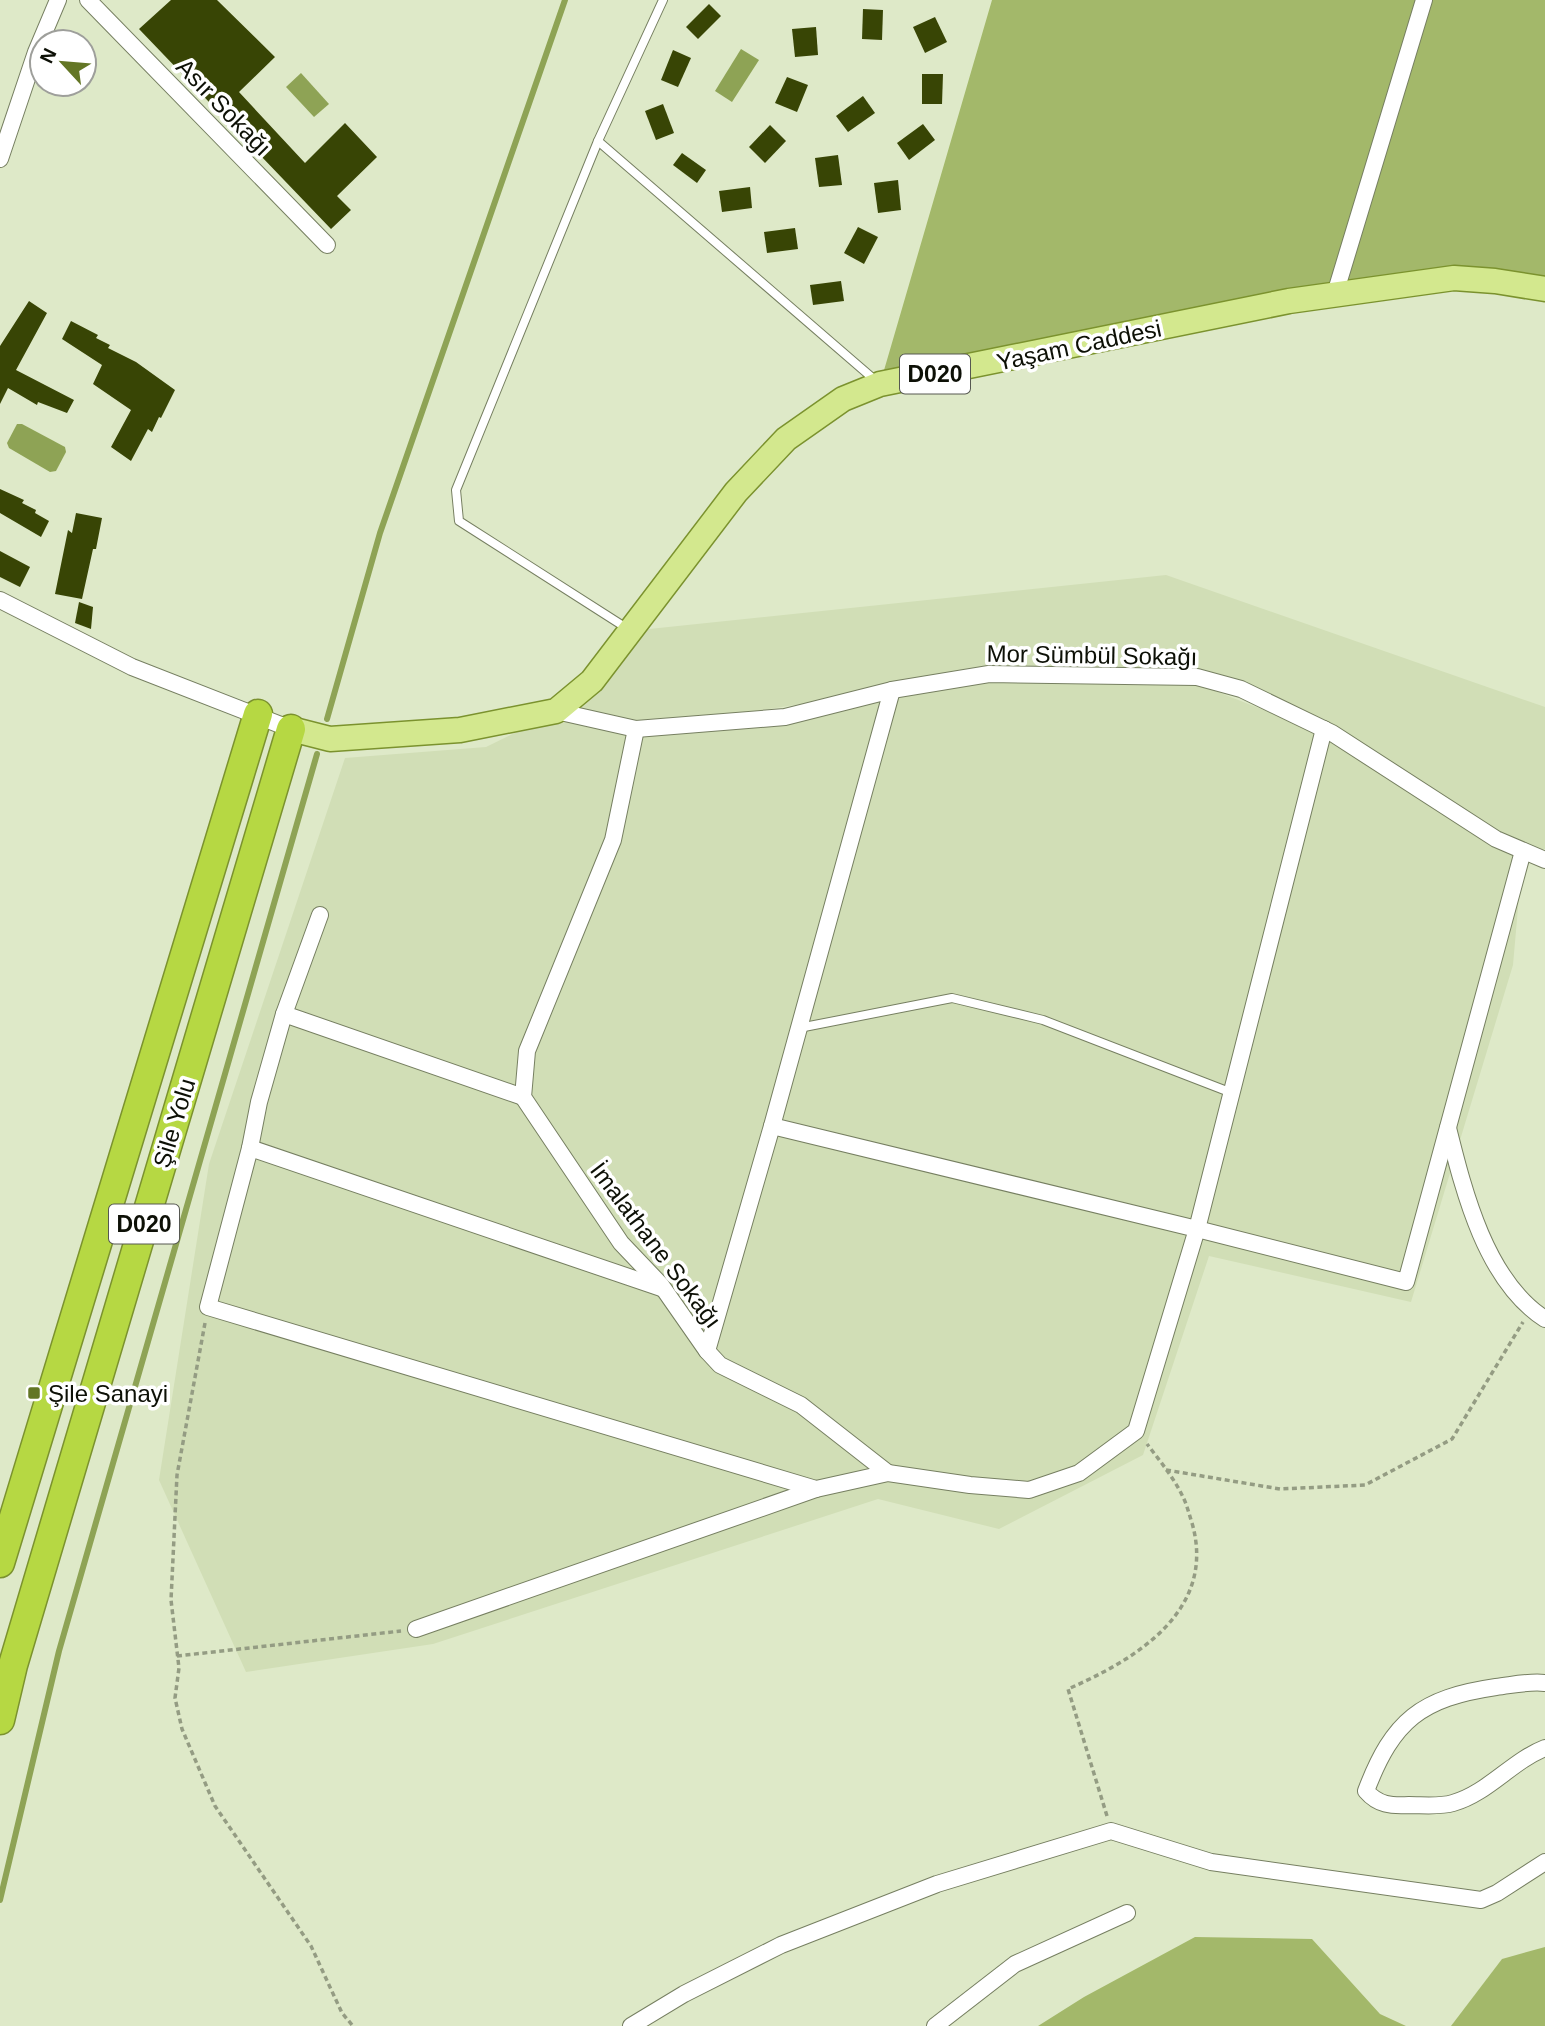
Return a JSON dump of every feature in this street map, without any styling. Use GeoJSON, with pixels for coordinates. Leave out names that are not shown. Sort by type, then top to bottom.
{"type":"FeatureCollection","features":[{"type":"Feature","properties":{"kind":"highway","name":"Şile Yolu"},"geometry":{"type":"LineString","coordinates":[[0,1563],[258,714]]}},
{"type":"Feature","properties":{"kind":"highway","name":"Şile Yolu"},"geometry":{"type":"LineString","coordinates":[[0,1720],[13,1665],[292,729]]}},
{"type":"Feature","properties":{"kind":"main road","name":"Yaşam Caddesi"},"geometry":{"type":"LineString","coordinates":[[292,729],[330,739],[460,730],[556,711],[592,681],[736,492],[786,439],[843,399],[880,384],[1289,300],[1454,278],[1545,289]]}},
{"type":"Feature","properties":{"kind":"street"},"geometry":{"type":"LineString","coordinates":[[0,159],[36,52],[58,0]]}},
{"type":"Feature","properties":{"kind":"street","name":"Asır Sokağı"},"geometry":{"type":"LineString","coordinates":[[88,0],[327,245]]}},
{"type":"Feature","properties":{"kind":"street"},"geometry":{"type":"LineString","coordinates":[[1335,294],[1424,0]]}},
{"type":"Feature","properties":{"kind":"street"},"geometry":{"type":"LineString","coordinates":[[0,600],[132,667],[292,729]]}},
{"type":"Feature","properties":{"kind":"street","name":"Mor Sümbül Sokağı"},"geometry":{"type":"LineString","coordinates":[[556,711],[636,729],[785,717],[892,690],[989,674],[1197,677],[1241,689],[1324,729],[1496,839],[1545,860]]}},
{"type":"Feature","properties":{"kind":"street"},"geometry":{"type":"LineString","coordinates":[[707,1351],[892,690]]}},
{"type":"Feature","properties":{"kind":"street"},"geometry":{"type":"LineString","coordinates":[[284,1014],[523,1097],[527,1051],[613,840],[636,729]]}},
{"type":"Feature","properties":{"kind":"street"},"geometry":{"type":"LineString","coordinates":[[416,1629],[816,1489],[888,1473],[1029,1490],[1079,1473],[1136,1431],[1198,1229],[1324,729]]}},
{"type":"Feature","properties":{"kind":"street"},"geometry":{"type":"LineString","coordinates":[[772,1126],[1406,1282],[1523,851]]}},
{"type":"Feature","properties":{"kind":"street"},"geometry":{"type":"LineString","coordinates":[[320,915],[284,1014],[259,1102],[250,1148],[208,1307],[816,1489]]}},
{"type":"Feature","properties":{"kind":"street","name":"İmalathane Sokağı"},"geometry":{"type":"LineString","coordinates":[[523,1097],[621,1243],[663,1289],[720,1365],[801,1405],[888,1473]]}},
{"type":"Feature","properties":{"kind":"street"},"geometry":{"type":"LineString","coordinates":[[1448,1125],[1462,1182],[1484,1241],[1503,1276],[1531,1308],[1545,1319]]}},
{"type":"Feature","properties":{"kind":"street"},"geometry":{"type":"LineString","coordinates":[[250,1148],[663,1289]]}},
{"type":"Feature","properties":{"kind":"street"},"geometry":{"type":"LineString","coordinates":[[1545,1683],[1475,1690],[1432,1703],[1400,1727],[1375,1767],[1366,1791],[1375,1801],[1395,1805],[1452,1804],[1488,1786],[1515,1765],[1545,1748]]}},
{"type":"Feature","properties":{"kind":"street"},"geometry":{"type":"LineString","coordinates":[[631,2026],[684,1994],[781,1945],[937,1884],[1111,1831],[1211,1862],[1480,1900],[1497,1893],[1545,1862]]}},
{"type":"Feature","properties":{"kind":"street"},"geometry":{"type":"LineString","coordinates":[[935,2026],[1015,1965],[1127,1913]]}},
{"type":"Feature","properties":{"kind":"lane"},"geometry":{"type":"LineString","coordinates":[[630,631],[459,521],[456,490],[598,141],[663,0]]}},
{"type":"Feature","properties":{"kind":"lane"},"geometry":{"type":"LineString","coordinates":[[598,141],[880,384]]}},
{"type":"Feature","properties":{"kind":"lane"},"geometry":{"type":"LineString","coordinates":[[799,1028],[952,998],[1043,1020],[1232,1093]]}},
{"type":"Feature","properties":{"kind":"path"},"geometry":{"type":"LineString","coordinates":[[208,1307],[177,1475],[171,1600],[179,1668],[175,1698],[182,1730],[215,1806],[311,1946],[342,2013],[353,2026]]}},
{"type":"Feature","properties":{"kind":"path"},"geometry":{"type":"LineString","coordinates":[[1166,1470],[1280,1489],[1365,1485],[1452,1439],[1531,1308]]}},
{"type":"Feature","properties":{"kind":"path"},"geometry":{"type":"LineString","coordinates":[[1111,1831],[1068,1689],[1107,1672],[1138,1651],[1177,1616],[1196,1578],[1197,1540],[1185,1499],[1136,1431]]}},
{"type":"Feature","properties":{"kind":"path"},"geometry":{"type":"LineString","coordinates":[[177,1656],[416,1629]]}},
{"type":"Feature","properties":{"kind":"shaded area"},"geometry":{"type":"Polygon","coordinates":[[[992,0],[1545,0],[1545,293],[1454,278],[880,384],[992,0]]]}},
{"type":"Feature","properties":{"kind":"shaded area"},"geometry":{"type":"Polygon","coordinates":[[[741,49],[759,60],[732,102],[715,91],[741,49]]]}},
{"type":"Feature","properties":{"kind":"shaded area"},"geometry":{"type":"Polygon","coordinates":[[[301,73],[329,104],[314,117],[286,87],[301,73]]]}},
{"type":"Feature","properties":{"kind":"shaded area"},"geometry":{"type":"Polygon","coordinates":[[[17,424],[22,424],[65,447],[66,452],[56,471],[50,472],[9,448],[7,443],[17,424]]]}},
{"type":"Feature","properties":{"kind":"shaded area"},"geometry":{"type":"Polygon","coordinates":[[[1166,575],[1545,707],[1545,849],[1523,851],[1513,965],[1411,1302],[1209,1256],[1143,1455],[999,1529],[878,1499],[433,1644],[246,1672],[159,1480],[209,1164],[345,758],[486,747],[558,712],[630,631],[1166,575]],[[1197,677],[1195,683],[1320,732],[1324,729],[1197,677]],[[893,690],[658,726],[783,722],[893,690]]]}},
{"type":"Feature","properties":{"kind":"shaded area"},"geometry":{"type":"Polygon","coordinates":[[[1195,1937],[1312,1939],[1380,2014],[1406,2026],[1038,2026],[1084,1997],[1195,1937]]]}},
{"type":"Feature","properties":{"kind":"shaded area"},"geometry":{"type":"Polygon","coordinates":[[[1545,1947],[1545,2026],[1451,2026],[1502,1959],[1545,1947]]]}},
{"type":"Feature","properties":{"kind":"building"},"geometry":{"type":"Polygon","coordinates":[[[171,0],[217,0],[275,57],[239,92],[305,163],[345,123],[377,157],[337,196],[351,210],[331,229],[139,29],[171,0]]]}},
{"type":"Feature","properties":{"kind":"building"},"geometry":{"type":"Polygon","coordinates":[[[709,4],[721,16],[698,39],[686,27],[709,4]]]}},
{"type":"Feature","properties":{"kind":"building"},"geometry":{"type":"Polygon","coordinates":[[[863,9],[883,10],[882,40],[862,39],[863,9]]]}},
{"type":"Feature","properties":{"kind":"building"},"geometry":{"type":"Polygon","coordinates":[[[935,17],[947,42],[925,53],[913,27],[935,17]]]}},
{"type":"Feature","properties":{"kind":"building"},"geometry":{"type":"Polygon","coordinates":[[[816,27],[818,55],[795,57],[792,29],[816,27]]]}},
{"type":"Feature","properties":{"kind":"building"},"geometry":{"type":"Polygon","coordinates":[[[673,50],[691,58],[678,87],[661,80],[673,50]]]}},
{"type":"Feature","properties":{"kind":"building"},"geometry":{"type":"Polygon","coordinates":[[[922,74],[943,74],[942,104],[922,104],[922,74]]]}},
{"type":"Feature","properties":{"kind":"building"},"geometry":{"type":"Polygon","coordinates":[[[787,77],[808,85],[797,112],[775,103],[787,77]]]}},
{"type":"Feature","properties":{"kind":"building"},"geometry":{"type":"Polygon","coordinates":[[[863,96],[875,113],[848,132],[836,116],[863,96]]]}},
{"type":"Feature","properties":{"kind":"building"},"geometry":{"type":"Polygon","coordinates":[[[663,104],[674,133],[656,140],[645,111],[663,104]]]}},
{"type":"Feature","properties":{"kind":"building"},"geometry":{"type":"Polygon","coordinates":[[[923,124],[935,140],[909,160],[897,143],[923,124]]]}},
{"type":"Feature","properties":{"kind":"building"},"geometry":{"type":"Polygon","coordinates":[[[770,125],[786,141],[765,163],[749,147],[770,125]]]}},
{"type":"Feature","properties":{"kind":"building"},"geometry":{"type":"Polygon","coordinates":[[[682,153],[706,170],[697,183],[673,165],[682,153]]]}},
{"type":"Feature","properties":{"kind":"building"},"geometry":{"type":"Polygon","coordinates":[[[838,155],[842,185],[819,187],[815,158],[838,155]]]}},
{"type":"Feature","properties":{"kind":"building"},"geometry":{"type":"Polygon","coordinates":[[[898,180],[901,210],[878,213],[874,183],[898,180]]]}},
{"type":"Feature","properties":{"kind":"building"},"geometry":{"type":"Polygon","coordinates":[[[750,187],[752,208],[722,212],[719,191],[750,187]]]}},
{"type":"Feature","properties":{"kind":"building"},"geometry":{"type":"Polygon","coordinates":[[[858,227],[878,237],[864,264],[844,253],[858,227]]]}},
{"type":"Feature","properties":{"kind":"building"},"geometry":{"type":"Polygon","coordinates":[[[795,228],[798,249],[767,253],[764,232],[795,228]]]}},
{"type":"Feature","properties":{"kind":"building"},"geometry":{"type":"Polygon","coordinates":[[[841,281],[844,301],[813,305],[810,285],[841,281]]]}},
{"type":"Feature","properties":{"kind":"building"},"geometry":{"type":"Polygon","coordinates":[[[29,301],[47,313],[16,370],[74,400],[67,413],[38,402],[37,405],[8,388],[0,404],[0,346],[29,301]]]}},
{"type":"Feature","properties":{"kind":"building"},"geometry":{"type":"Polygon","coordinates":[[[71,321],[98,335],[96,338],[110,345],[108,348],[136,362],[175,390],[161,418],[159,417],[152,432],[148,429],[131,461],[111,447],[131,410],[93,384],[102,365],[62,339],[71,321]]]}},
{"type":"Feature","properties":{"kind":"building"},"geometry":{"type":"Polygon","coordinates":[[[0,489],[24,500],[22,503],[49,521],[41,537],[0,513],[0,489]]]}},
{"type":"Feature","properties":{"kind":"building"},"geometry":{"type":"Polygon","coordinates":[[[76,513],[102,518],[82,599],[55,594],[68,530],[72,533],[76,513]]]}},
{"type":"Feature","properties":{"kind":"building"},"geometry":{"type":"Polygon","coordinates":[[[0,551],[30,567],[20,587],[0,577],[0,551]]]}},
{"type":"Feature","properties":{"kind":"building"},"geometry":{"type":"Polygon","coordinates":[[[79,602],[93,607],[91,629],[75,623],[79,602]]]}},
{"type":"Feature","properties":{"kind":"waterway"},"geometry":{"type":"LineString","coordinates":[[327,719],[380,533],[565,0]]}},
{"type":"Feature","properties":{"kind":"waterway"},"geometry":{"type":"LineString","coordinates":[[0,1900],[59,1651],[317,754]]}},
{"type":"Feature","properties":{"kind":"place","name":"Şile Sanayi"},"geometry":{"type":"Point","coordinates":[34,1393]}}]}
